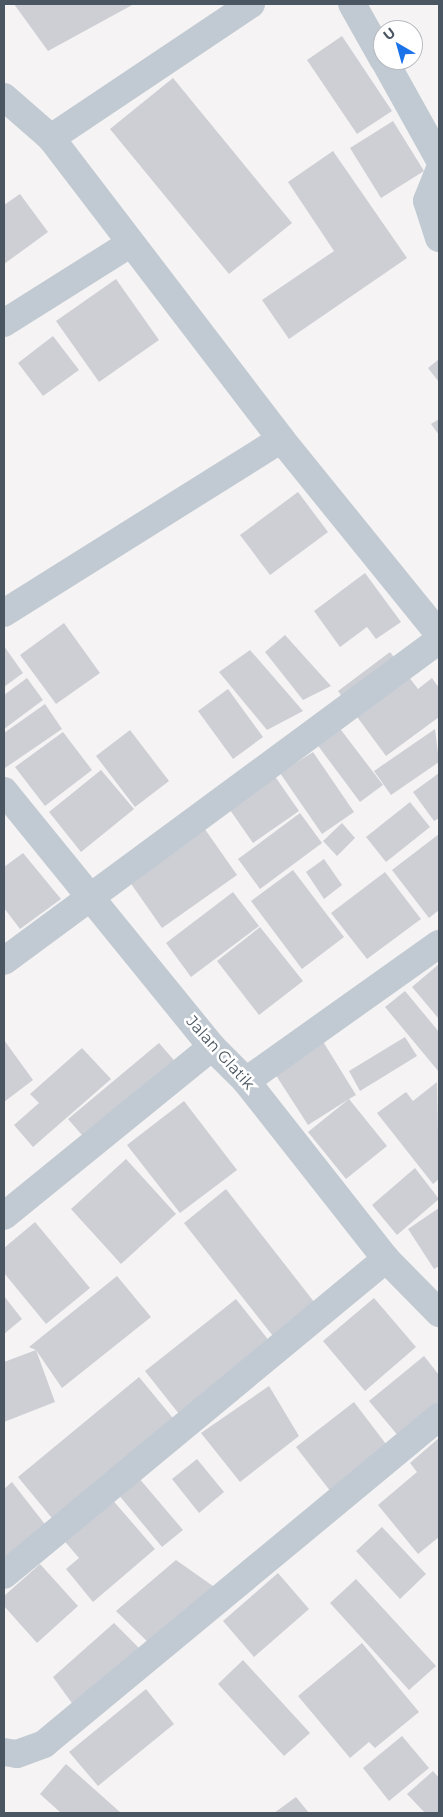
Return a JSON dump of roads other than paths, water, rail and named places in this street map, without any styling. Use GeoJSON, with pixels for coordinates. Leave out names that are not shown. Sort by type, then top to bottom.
{"type":"FeatureCollection","features":[{"type":"Feature","properties":{"kind":"street"},"geometry":{"type":"LineString","coordinates":[[51,138],[251,4]]}},
{"type":"Feature","properties":{"kind":"street"},"geometry":{"type":"LineString","coordinates":[[352,4],[373,41]]}},
{"type":"Feature","properties":{"kind":"street"},"geometry":{"type":"LineString","coordinates":[[389,70],[439,159]]}},
{"type":"Feature","properties":{"kind":"street"},"geometry":{"type":"LineString","coordinates":[[4,97],[51,138],[281,439],[439,634]]}},
{"type":"Feature","properties":{"kind":"street"},"geometry":{"type":"LineString","coordinates":[[439,171],[427,201],[439,238]]}},
{"type":"Feature","properties":{"kind":"street"},"geometry":{"type":"LineString","coordinates":[[4,323],[131,243]]}},
{"type":"Feature","properties":{"kind":"street"},"geometry":{"type":"LineString","coordinates":[[4,612],[281,439]]}},
{"type":"Feature","properties":{"kind":"street"},"geometry":{"type":"LineString","coordinates":[[4,961],[91,899],[439,640]]}},
{"type":"Feature","properties":{"kind":"street","name":"Jalan Glatik"},"geometry":{"type":"LineString","coordinates":[[4,791],[212,1048],[246,1081],[386,1259],[436,1302]]}},
{"type":"Feature","properties":{"kind":"street"},"geometry":{"type":"LineString","coordinates":[[246,1081],[439,944]]}},
{"type":"Feature","properties":{"kind":"street"},"geometry":{"type":"LineString","coordinates":[[4,1216],[212,1048]]}},
{"type":"Feature","properties":{"kind":"street"},"geometry":{"type":"LineString","coordinates":[[4,1575],[386,1259]]}},
{"type":"Feature","properties":{"kind":"street"},"geometry":{"type":"LineString","coordinates":[[4,1752],[17,1754],[44,1744],[439,1418]]}}]}
